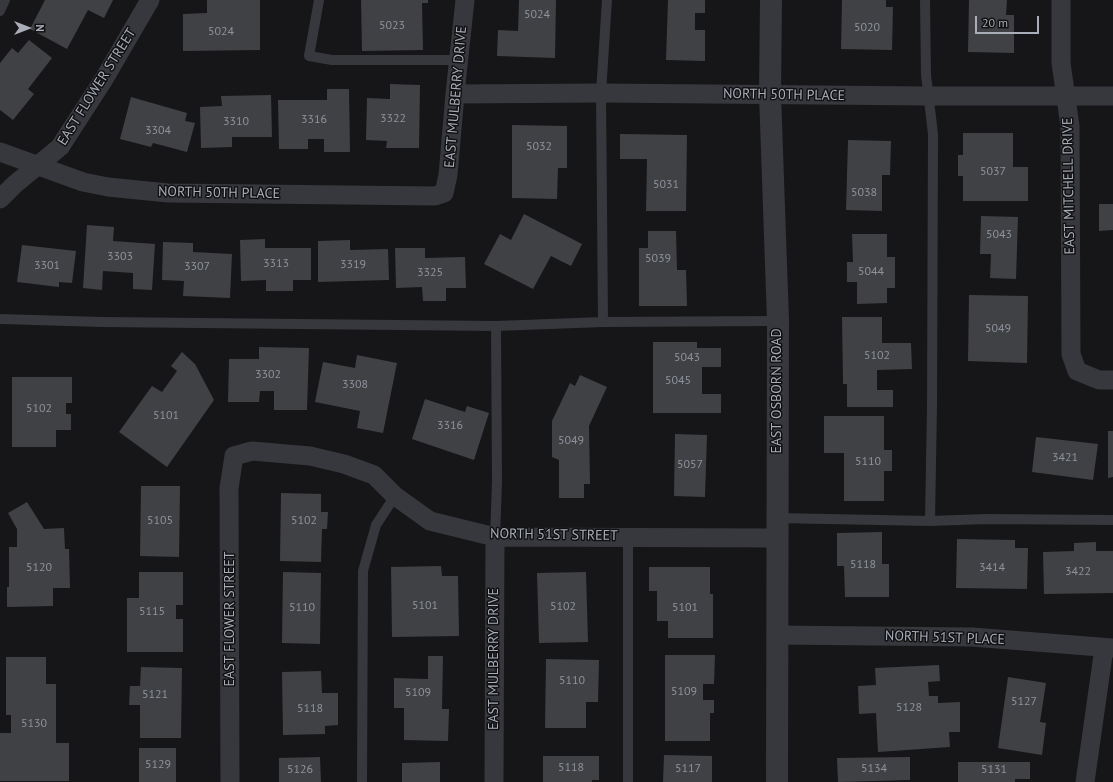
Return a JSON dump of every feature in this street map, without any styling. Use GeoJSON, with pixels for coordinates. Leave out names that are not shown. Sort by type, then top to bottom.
{"type":"FeatureCollection","features":[{"type":"Feature","properties":{"kind":"street","name":"EAST FLOWER STREET"},"geometry":{"type":"LineString","coordinates":[[0,199],[14,185],[60,147],[104,79],[150,0]]}},
{"type":"Feature","properties":{"kind":"street","name":"EAST MULBERRY DRIVE"},"geometry":{"type":"LineString","coordinates":[[444,193],[448,175],[465,0]]}},
{"type":"Feature","properties":{"kind":"street","name":"EAST OSBORN ROAD"},"geometry":{"type":"LineString","coordinates":[[771,0],[770,94],[778,321],[776,528],[777,782]]}},
{"type":"Feature","properties":{"kind":"street","name":"EAST MITCHELL DRIVE"},"geometry":{"type":"LineString","coordinates":[[1061,0],[1061,63],[1070,126],[1071,354],[1077,371],[1099,380],[1113,380]]}},
{"type":"Feature","properties":{"kind":"street","name":"NORTH 50TH PLACE"},"geometry":{"type":"LineString","coordinates":[[455,94],[601,93],[1113,96]]}},
{"type":"Feature","properties":{"kind":"street","name":"NORTH 50TH PLACE"},"geometry":{"type":"LineString","coordinates":[[0,152],[89,183],[108,187],[168,193],[435,196],[444,193]]}},
{"type":"Feature","properties":{"kind":"street","name":"NORTH 51ST STREET"},"geometry":{"type":"LineString","coordinates":[[234,456],[252,451],[310,456],[344,464],[374,475],[395,496],[430,521],[495,537],[628,537],[776,528]]}},
{"type":"Feature","properties":{"kind":"street","name":"EAST FLOWER STREET"},"geometry":{"type":"LineString","coordinates":[[230,782],[229,488],[234,456]]}},
{"type":"Feature","properties":{"kind":"street","name":"EAST MULBERRY DRIVE"},"geometry":{"type":"LineString","coordinates":[[494,782],[495,537]]}},
{"type":"Feature","properties":{"kind":"street","name":"NORTH 51ST PLACE"},"geometry":{"type":"LineString","coordinates":[[776,635],[972,637],[1109,648]]}},
{"type":"Feature","properties":{"kind":"street"},"geometry":{"type":"LineString","coordinates":[[1085,782],[1109,648]]}},
{"type":"Feature","properties":{"kind":"lane"},"geometry":{"type":"LineString","coordinates":[[0,11],[5,0]]}},
{"type":"Feature","properties":{"kind":"lane"},"geometry":{"type":"LineString","coordinates":[[319,0],[309,56],[332,60],[459,60]]}},
{"type":"Feature","properties":{"kind":"lane"},"geometry":{"type":"LineString","coordinates":[[603,322],[601,93],[607,0]]}},
{"type":"Feature","properties":{"kind":"lane"},"geometry":{"type":"LineString","coordinates":[[925,0],[927,96],[933,134],[930,521]]}},
{"type":"Feature","properties":{"kind":"lane"},"geometry":{"type":"LineString","coordinates":[[0,319],[102,322],[496,326],[603,322],[778,321]]}},
{"type":"Feature","properties":{"kind":"lane"},"geometry":{"type":"LineString","coordinates":[[495,537],[498,481],[496,326]]}},
{"type":"Feature","properties":{"kind":"lane"},"geometry":{"type":"LineString","coordinates":[[362,782],[363,571],[376,524],[395,496]]}},
{"type":"Feature","properties":{"kind":"lane"},"geometry":{"type":"LineString","coordinates":[[776,528],[987,519],[1113,520]]}},
{"type":"Feature","properties":{"kind":"lane"},"geometry":{"type":"LineString","coordinates":[[628,537],[628,782]]}},
{"type":"Feature","properties":{"kind":"building"},"geometry":{"type":"Polygon","coordinates":[[[45,0],[113,0],[104,18],[88,10],[67,49],[30,29],[45,0]]]}},
{"type":"Feature","properties":{"kind":"building"},"geometry":{"type":"Polygon","coordinates":[[[207,0],[260,0],[260,50],[183,51],[183,14],[207,13],[207,0]]]}},
{"type":"Feature","properties":{"kind":"building"},"geometry":{"type":"Polygon","coordinates":[[[361,0],[428,0],[428,3],[422,3],[423,50],[362,51],[361,0]]]}},
{"type":"Feature","properties":{"kind":"building"},"geometry":{"type":"Polygon","coordinates":[[[519,0],[556,0],[555,58],[497,56],[498,30],[518,31],[519,0]]]}},
{"type":"Feature","properties":{"kind":"building"},"geometry":{"type":"Polygon","coordinates":[[[668,0],[705,0],[705,13],[695,13],[695,30],[705,30],[705,61],[666,60],[668,0]]]}},
{"type":"Feature","properties":{"kind":"building"},"geometry":{"type":"Polygon","coordinates":[[[842,0],[886,0],[886,7],[893,7],[892,50],[841,49],[842,0]]]}},
{"type":"Feature","properties":{"kind":"building"},"geometry":{"type":"Polygon","coordinates":[[[969,0],[1007,0],[1006,15],[1014,15],[1014,53],[968,52],[969,0]]]}},
{"type":"Feature","properties":{"kind":"building"},"geometry":{"type":"Polygon","coordinates":[[[29,40],[52,58],[28,89],[34,94],[13,120],[0,110],[0,63],[12,48],[18,53],[29,40]]]}},
{"type":"Feature","properties":{"kind":"building"},"geometry":{"type":"Polygon","coordinates":[[[390,84],[420,85],[419,148],[386,148],[387,141],[366,140],[367,98],[390,99],[390,84]]]}},
{"type":"Feature","properties":{"kind":"building"},"geometry":{"type":"Polygon","coordinates":[[[327,89],[349,89],[350,152],[324,152],[324,139],[308,139],[308,149],[279,149],[278,100],[327,100],[327,89]]]}},
{"type":"Feature","properties":{"kind":"building"},"geometry":{"type":"Polygon","coordinates":[[[271,95],[272,137],[232,137],[232,147],[201,148],[200,107],[222,106],[221,96],[271,95]]]}},
{"type":"Feature","properties":{"kind":"building"},"geometry":{"type":"Polygon","coordinates":[[[131,97],[187,113],[185,121],[195,123],[187,152],[153,143],[151,147],[120,139],[131,97]]]}},
{"type":"Feature","properties":{"kind":"building"},"geometry":{"type":"Polygon","coordinates":[[[512,125],[567,126],[567,168],[558,168],[557,199],[512,198],[512,125]]]}},
{"type":"Feature","properties":{"kind":"building"},"geometry":{"type":"Polygon","coordinates":[[[963,133],[1013,133],[1013,167],[1028,167],[1028,201],[963,201],[963,176],[958,176],[958,155],[963,155],[963,133]]]}},
{"type":"Feature","properties":{"kind":"building"},"geometry":{"type":"Polygon","coordinates":[[[620,134],[687,135],[686,211],[646,211],[647,159],[620,159],[620,134]]]}},
{"type":"Feature","properties":{"kind":"building"},"geometry":{"type":"Polygon","coordinates":[[[848,140],[891,141],[890,175],[882,175],[882,211],[846,210],[848,140]]]}},
{"type":"Feature","properties":{"kind":"building"},"geometry":{"type":"Polygon","coordinates":[[[1099,204],[1113,204],[1113,230],[1099,231],[1099,204]]]}},
{"type":"Feature","properties":{"kind":"building"},"geometry":{"type":"Polygon","coordinates":[[[524,214],[582,244],[571,266],[551,256],[533,289],[484,264],[500,234],[511,240],[524,214]]]}},
{"type":"Feature","properties":{"kind":"building"},"geometry":{"type":"Polygon","coordinates":[[[981,216],[1018,217],[1016,279],[990,278],[991,254],[980,254],[981,216]]]}},
{"type":"Feature","properties":{"kind":"building"},"geometry":{"type":"Polygon","coordinates":[[[87,225],[114,227],[113,241],[155,244],[152,290],[133,289],[133,273],[103,271],[102,290],[83,288],[87,225]]]}},
{"type":"Feature","properties":{"kind":"building"},"geometry":{"type":"Polygon","coordinates":[[[648,231],[676,231],[677,270],[686,270],[687,306],[639,306],[639,248],[648,248],[648,231]]]}},
{"type":"Feature","properties":{"kind":"building"},"geometry":{"type":"Polygon","coordinates":[[[852,234],[887,234],[887,257],[895,257],[895,288],[887,288],[887,303],[857,304],[857,282],[847,282],[847,262],[853,262],[852,234]]]}},
{"type":"Feature","properties":{"kind":"building"},"geometry":{"type":"Polygon","coordinates":[[[265,239],[265,248],[311,248],[311,280],[293,280],[293,291],[266,291],[266,280],[241,281],[240,240],[265,239]]]}},
{"type":"Feature","properties":{"kind":"building"},"geometry":{"type":"Polygon","coordinates":[[[350,240],[350,250],[388,249],[389,280],[318,282],[318,241],[350,240]]]}},
{"type":"Feature","properties":{"kind":"building"},"geometry":{"type":"Polygon","coordinates":[[[163,242],[193,243],[193,252],[232,254],[230,298],[183,296],[184,281],[162,280],[163,242]]]}},
{"type":"Feature","properties":{"kind":"building"},"geometry":{"type":"Polygon","coordinates":[[[22,245],[76,251],[72,283],[59,282],[59,287],[17,282],[22,245]]]}},
{"type":"Feature","properties":{"kind":"building"},"geometry":{"type":"Polygon","coordinates":[[[395,248],[425,248],[425,258],[465,257],[466,288],[446,288],[446,301],[423,301],[422,287],[396,288],[395,248]]]}},
{"type":"Feature","properties":{"kind":"building"},"geometry":{"type":"Polygon","coordinates":[[[969,295],[1028,296],[1027,363],[968,361],[969,295]]]}},
{"type":"Feature","properties":{"kind":"building"},"geometry":{"type":"Polygon","coordinates":[[[842,317],[882,317],[882,343],[911,343],[912,369],[877,370],[877,390],[893,390],[893,407],[847,407],[847,384],[843,384],[842,317]]]}},
{"type":"Feature","properties":{"kind":"building"},"geometry":{"type":"Polygon","coordinates":[[[653,342],[697,342],[697,348],[721,348],[721,367],[702,367],[702,394],[721,394],[721,413],[653,413],[653,342]]]}},
{"type":"Feature","properties":{"kind":"building"},"geometry":{"type":"Polygon","coordinates":[[[259,347],[309,348],[307,410],[274,410],[274,391],[260,391],[259,402],[228,402],[229,359],[259,359],[259,347]]]}},
{"type":"Feature","properties":{"kind":"building"},"geometry":{"type":"Polygon","coordinates":[[[182,352],[195,364],[214,400],[167,467],[119,432],[152,386],[162,392],[177,371],[171,366],[182,352]]]}},
{"type":"Feature","properties":{"kind":"building"},"geometry":{"type":"Polygon","coordinates":[[[357,355],[397,363],[383,433],[357,428],[360,411],[315,402],[323,362],[355,368],[357,355]]]}},
{"type":"Feature","properties":{"kind":"building"},"geometry":{"type":"Polygon","coordinates":[[[580,375],[607,387],[589,426],[590,484],[584,484],[584,498],[559,498],[559,460],[552,457],[552,421],[570,383],[575,386],[580,375]]]}},
{"type":"Feature","properties":{"kind":"building"},"geometry":{"type":"Polygon","coordinates":[[[12,377],[72,377],[72,403],[66,403],[66,414],[71,414],[71,430],[56,430],[56,447],[12,447],[12,377]]]}},
{"type":"Feature","properties":{"kind":"building"},"geometry":{"type":"Polygon","coordinates":[[[425,399],[465,412],[467,406],[489,413],[474,460],[412,439],[425,399]]]}},
{"type":"Feature","properties":{"kind":"building"},"geometry":{"type":"Polygon","coordinates":[[[824,416],[884,416],[884,450],[892,450],[892,471],[884,471],[884,501],[844,501],[844,453],[824,453],[824,416]]]}},
{"type":"Feature","properties":{"kind":"building"},"geometry":{"type":"Polygon","coordinates":[[[1108,431],[1113,431],[1113,477],[1108,478],[1108,431]]]}},
{"type":"Feature","properties":{"kind":"building"},"geometry":{"type":"Polygon","coordinates":[[[675,434],[707,435],[705,497],[674,496],[675,434]]]}},
{"type":"Feature","properties":{"kind":"building"},"geometry":{"type":"Polygon","coordinates":[[[1036,437],[1098,444],[1093,480],[1032,472],[1036,437]]]}},
{"type":"Feature","properties":{"kind":"building"},"geometry":{"type":"Polygon","coordinates":[[[141,486],[180,486],[179,557],[140,556],[141,486]]]}},
{"type":"Feature","properties":{"kind":"building"},"geometry":{"type":"Polygon","coordinates":[[[281,493],[321,494],[321,512],[328,512],[327,529],[322,529],[321,562],[280,561],[281,493]]]}},
{"type":"Feature","properties":{"kind":"building"},"geometry":{"type":"Polygon","coordinates":[[[27,502],[44,529],[64,528],[65,549],[69,549],[70,588],[53,588],[53,606],[7,607],[7,587],[9,587],[9,547],[17,547],[17,529],[8,513],[27,502]]]}},
{"type":"Feature","properties":{"kind":"building"},"geometry":{"type":"Polygon","coordinates":[[[882,532],[882,564],[889,564],[889,597],[845,597],[844,566],[837,566],[837,533],[882,532]]]}},
{"type":"Feature","properties":{"kind":"building"},"geometry":{"type":"Polygon","coordinates":[[[957,539],[1015,540],[1015,548],[1028,548],[1027,589],[956,588],[957,539]]]}},
{"type":"Feature","properties":{"kind":"building"},"geometry":{"type":"Polygon","coordinates":[[[1096,542],[1096,551],[1113,551],[1113,593],[1044,594],[1043,552],[1074,551],[1074,543],[1096,542]]]}},
{"type":"Feature","properties":{"kind":"building"},"geometry":{"type":"Polygon","coordinates":[[[441,566],[442,576],[458,576],[459,636],[392,637],[391,567],[441,566]]]}},
{"type":"Feature","properties":{"kind":"building"},"geometry":{"type":"Polygon","coordinates":[[[649,567],[710,567],[710,594],[713,594],[713,638],[668,638],[668,621],[657,621],[657,591],[649,591],[649,567]]]}},
{"type":"Feature","properties":{"kind":"building"},"geometry":{"type":"Polygon","coordinates":[[[139,572],[183,572],[183,605],[176,605],[176,619],[183,619],[183,652],[127,652],[127,598],[139,598],[139,572]]]}},
{"type":"Feature","properties":{"kind":"building"},"geometry":{"type":"Polygon","coordinates":[[[283,572],[321,573],[320,644],[282,643],[283,572]]]}},
{"type":"Feature","properties":{"kind":"building"},"geometry":{"type":"Polygon","coordinates":[[[586,572],[588,642],[539,643],[537,573],[586,572]]]}},
{"type":"Feature","properties":{"kind":"building"},"geometry":{"type":"Polygon","coordinates":[[[665,655],[715,655],[714,684],[703,684],[703,700],[714,700],[714,713],[710,713],[710,741],[665,741],[665,655]]]}},
{"type":"Feature","properties":{"kind":"building"},"geometry":{"type":"Polygon","coordinates":[[[428,656],[443,656],[442,709],[449,709],[448,741],[404,740],[404,708],[394,708],[394,678],[428,679],[428,656]]]}},
{"type":"Feature","properties":{"kind":"building"},"geometry":{"type":"Polygon","coordinates":[[[6,657],[46,657],[46,684],[56,684],[56,743],[69,743],[69,781],[0,781],[0,733],[11,733],[11,715],[6,715],[6,657]]]}},
{"type":"Feature","properties":{"kind":"building"},"geometry":{"type":"Polygon","coordinates":[[[546,659],[599,660],[598,702],[586,702],[586,728],[545,728],[546,659]]]}},
{"type":"Feature","properties":{"kind":"building"},"geometry":{"type":"Polygon","coordinates":[[[939,665],[940,681],[928,682],[929,696],[938,696],[938,703],[960,702],[960,732],[949,732],[950,747],[878,752],[876,713],[859,714],[858,686],[876,685],[875,668],[939,665]]]}},
{"type":"Feature","properties":{"kind":"building"},"geometry":{"type":"Polygon","coordinates":[[[141,667],[182,668],[181,738],[140,738],[140,705],[129,705],[130,686],[140,686],[141,667]]]}},
{"type":"Feature","properties":{"kind":"building"},"geometry":{"type":"Polygon","coordinates":[[[321,671],[322,693],[338,693],[338,725],[325,726],[325,734],[283,735],[282,672],[321,671]]]}},
{"type":"Feature","properties":{"kind":"building"},"geometry":{"type":"Polygon","coordinates":[[[1008,677],[1046,683],[1040,722],[1046,723],[1042,755],[998,748],[1008,677]]]}},
{"type":"Feature","properties":{"kind":"building"},"geometry":{"type":"Polygon","coordinates":[[[139,748],[176,748],[176,782],[139,782],[139,748]]]}},
{"type":"Feature","properties":{"kind":"building"},"geometry":{"type":"Polygon","coordinates":[[[664,755],[712,756],[712,782],[663,782],[664,755]]]}},
{"type":"Feature","properties":{"kind":"building"},"geometry":{"type":"Polygon","coordinates":[[[543,756],[599,756],[599,780],[592,780],[592,782],[543,782],[543,756]]]}},
{"type":"Feature","properties":{"kind":"building"},"geometry":{"type":"Polygon","coordinates":[[[320,757],[321,782],[279,782],[279,758],[320,757]]]}},
{"type":"Feature","properties":{"kind":"building"},"geometry":{"type":"Polygon","coordinates":[[[910,757],[910,780],[838,782],[837,758],[910,757]]]}},
{"type":"Feature","properties":{"kind":"building"},"geometry":{"type":"Polygon","coordinates":[[[440,762],[440,782],[402,782],[402,763],[440,762]]]}},
{"type":"Feature","properties":{"kind":"building"},"geometry":{"type":"Polygon","coordinates":[[[958,762],[1030,762],[1030,779],[1015,779],[1015,782],[958,782],[958,762]]]}}]}
